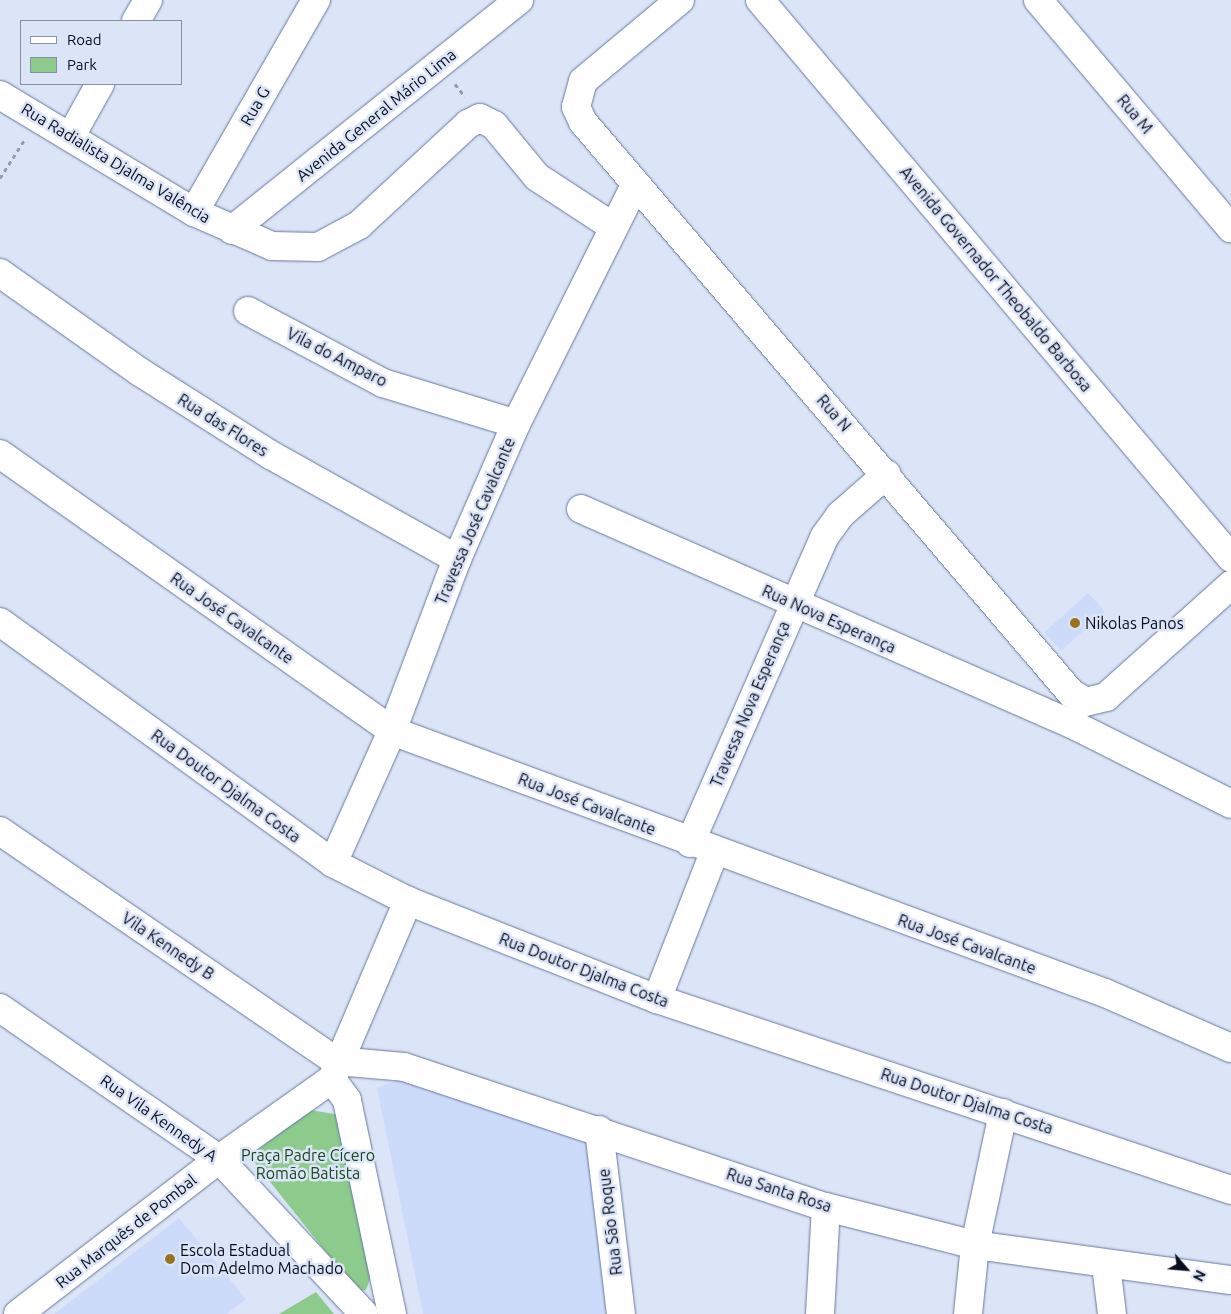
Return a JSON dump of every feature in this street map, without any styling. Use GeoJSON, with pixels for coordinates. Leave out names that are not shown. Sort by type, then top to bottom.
{"type":"FeatureCollection","features":[{"type":"Feature","properties":{"kind":"street"},"geometry":{"type":"LineString","coordinates":[[137,20],[148,0]]}},
{"type":"Feature","properties":{"kind":"street","name":"Rua G"},"geometry":{"type":"LineString","coordinates":[[194,212],[316,0]]}},
{"type":"Feature","properties":{"kind":"street","name":"Avenida General Mário Lima"},"geometry":{"type":"LineString","coordinates":[[232,230],[519,0]]}},
{"type":"Feature","properties":{"kind":"street","name":"Rua N"},"geometry":{"type":"LineString","coordinates":[[680,0],[583,81],[576,107],[594,136],[634,187],[1083,698]]}},
{"type":"Feature","properties":{"kind":"street","name":"Avenida Governador Theobaldo Barbosa"},"geometry":{"type":"LineString","coordinates":[[760,0],[1231,558]]}},
{"type":"Feature","properties":{"kind":"street","name":"Rua M"},"geometry":{"type":"LineString","coordinates":[[1038,0],[1231,228]]}},
{"type":"Feature","properties":{"kind":"street"},"geometry":{"type":"LineString","coordinates":[[71,136],[99,85]]}},
{"type":"Feature","properties":{"kind":"street","name":"Rua Radialista Djalma Valência"},"geometry":{"type":"LineString","coordinates":[[0,95],[71,136],[194,212],[272,246],[318,247],[359,225],[468,124],[487,122]]}},
{"type":"Feature","properties":{"kind":"street"},"geometry":{"type":"LineString","coordinates":[[487,122],[538,177],[612,226]]}},
{"type":"Feature","properties":{"kind":"street","name":"Travessa José Cavalcante"},"geometry":{"type":"LineString","coordinates":[[333,863],[392,731],[457,559],[516,424],[612,226],[634,187]]}},
{"type":"Feature","properties":{"kind":"street","name":"Rua das Flores"},"geometry":{"type":"LineString","coordinates":[[0,273],[140,372],[271,455],[457,559]]}},
{"type":"Feature","properties":{"kind":"street","name":"Vila do Amparo"},"geometry":{"type":"LineString","coordinates":[[248,311],[383,383],[516,424]]}},
{"type":"Feature","properties":{"kind":"street","name":"Rua José Cavalcante"},"geometry":{"type":"LineString","coordinates":[[0,454],[392,731],[702,848],[1104,993],[1231,1048]]}},
{"type":"Feature","properties":{"kind":"street","name":"Travessa Nova Esperança"},"geometry":{"type":"LineString","coordinates":[[657,999],[702,848],[793,604],[825,536],[840,515],[887,474]]}},
{"type":"Feature","properties":{"kind":"street","name":"Rua Nova Esperança"},"geometry":{"type":"LineString","coordinates":[[581,510],[1078,727],[1231,804]]}},
{"type":"Feature","properties":{"kind":"street"},"geometry":{"type":"LineString","coordinates":[[1078,727],[1083,698],[1231,584]]}},
{"type":"Feature","properties":{"kind":"street","name":"Rua Doutor Djalma Costa"},"geometry":{"type":"LineString","coordinates":[[0,622],[333,863],[408,901],[657,999],[1231,1190]]}},
{"type":"Feature","properties":{"kind":"street","name":"Vila Kennedy B"},"geometry":{"type":"LineString","coordinates":[[0,831],[334,1070]]}},
{"type":"Feature","properties":{"kind":"street"},"geometry":{"type":"LineString","coordinates":[[392,1314],[347,1100],[334,1070],[408,901]]}},
{"type":"Feature","properties":{"kind":"street","name":"Rua Vila Kennedy A"},"geometry":{"type":"LineString","coordinates":[[0,1008],[219,1159],[364,1314]]}},
{"type":"Feature","properties":{"kind":"street","name":"Rua Santa Rosa"},"geometry":{"type":"LineString","coordinates":[[334,1070],[404,1066],[826,1207],[975,1245],[1106,1265],[1231,1280]]}},
{"type":"Feature","properties":{"kind":"street","name":"Rua Marquês de Pombal"},"geometry":{"type":"LineString","coordinates":[[18,1314],[334,1070]]}},
{"type":"Feature","properties":{"kind":"street"},"geometry":{"type":"LineString","coordinates":[[968,1314],[975,1245],[1003,1113]]}},
{"type":"Feature","properties":{"kind":"street","name":"Rua São Roque"},"geometry":{"type":"LineString","coordinates":[[598,1130],[621,1314]]}},
{"type":"Feature","properties":{"kind":"street"},"geometry":{"type":"LineString","coordinates":[[820,1314],[826,1207]]}},
{"type":"Feature","properties":{"kind":"street"},"geometry":{"type":"LineString","coordinates":[[1106,1265],[1112,1314]]}},
{"type":"Feature","properties":{"kind":"path"},"geometry":{"type":"LineString","coordinates":[[440,63],[487,122]]}},
{"type":"Feature","properties":{"kind":"path"},"geometry":{"type":"LineString","coordinates":[[0,178],[39,118]]}},
{"type":"Feature","properties":{"kind":"shaded area","name":"Nikolas Panos"},"geometry":{"type":"Polygon","coordinates":[[[1088,593],[1105,612],[1061,651],[1044,632],[1088,593]]]}},
{"type":"Feature","properties":{"kind":"shaded area"},"geometry":{"type":"Polygon","coordinates":[[[405,1077],[587,1134],[607,1314],[423,1314],[377,1088],[405,1077]]]}},
{"type":"Feature","properties":{"kind":"shaded area","name":"Escola Estadual Dom Adelmo Machado"},"geometry":{"type":"Polygon","coordinates":[[[179,1218],[246,1299],[227,1314],[54,1314],[179,1218]]]}},
{"type":"Feature","properties":{"kind":"green space","name":"Praça Padre Cícero Romão Batista"},"geometry":{"type":"Polygon","coordinates":[[[310,1110],[340,1115],[372,1274],[366,1290],[357,1291],[255,1163],[255,1152],[310,1110]]]}},
{"type":"Feature","properties":{"kind":"green space"},"geometry":{"type":"Polygon","coordinates":[[[316,1292],[334,1314],[279,1314],[316,1292]]]}},
{"type":"Feature","properties":{"kind":"place","name":"Nikolas Panos"},"geometry":{"type":"Point","coordinates":[1075,623]}},
{"type":"Feature","properties":{"kind":"place","name":"Escola Estadual Dom Adelmo Machado"},"geometry":{"type":"Point","coordinates":[170,1259]}}]}
